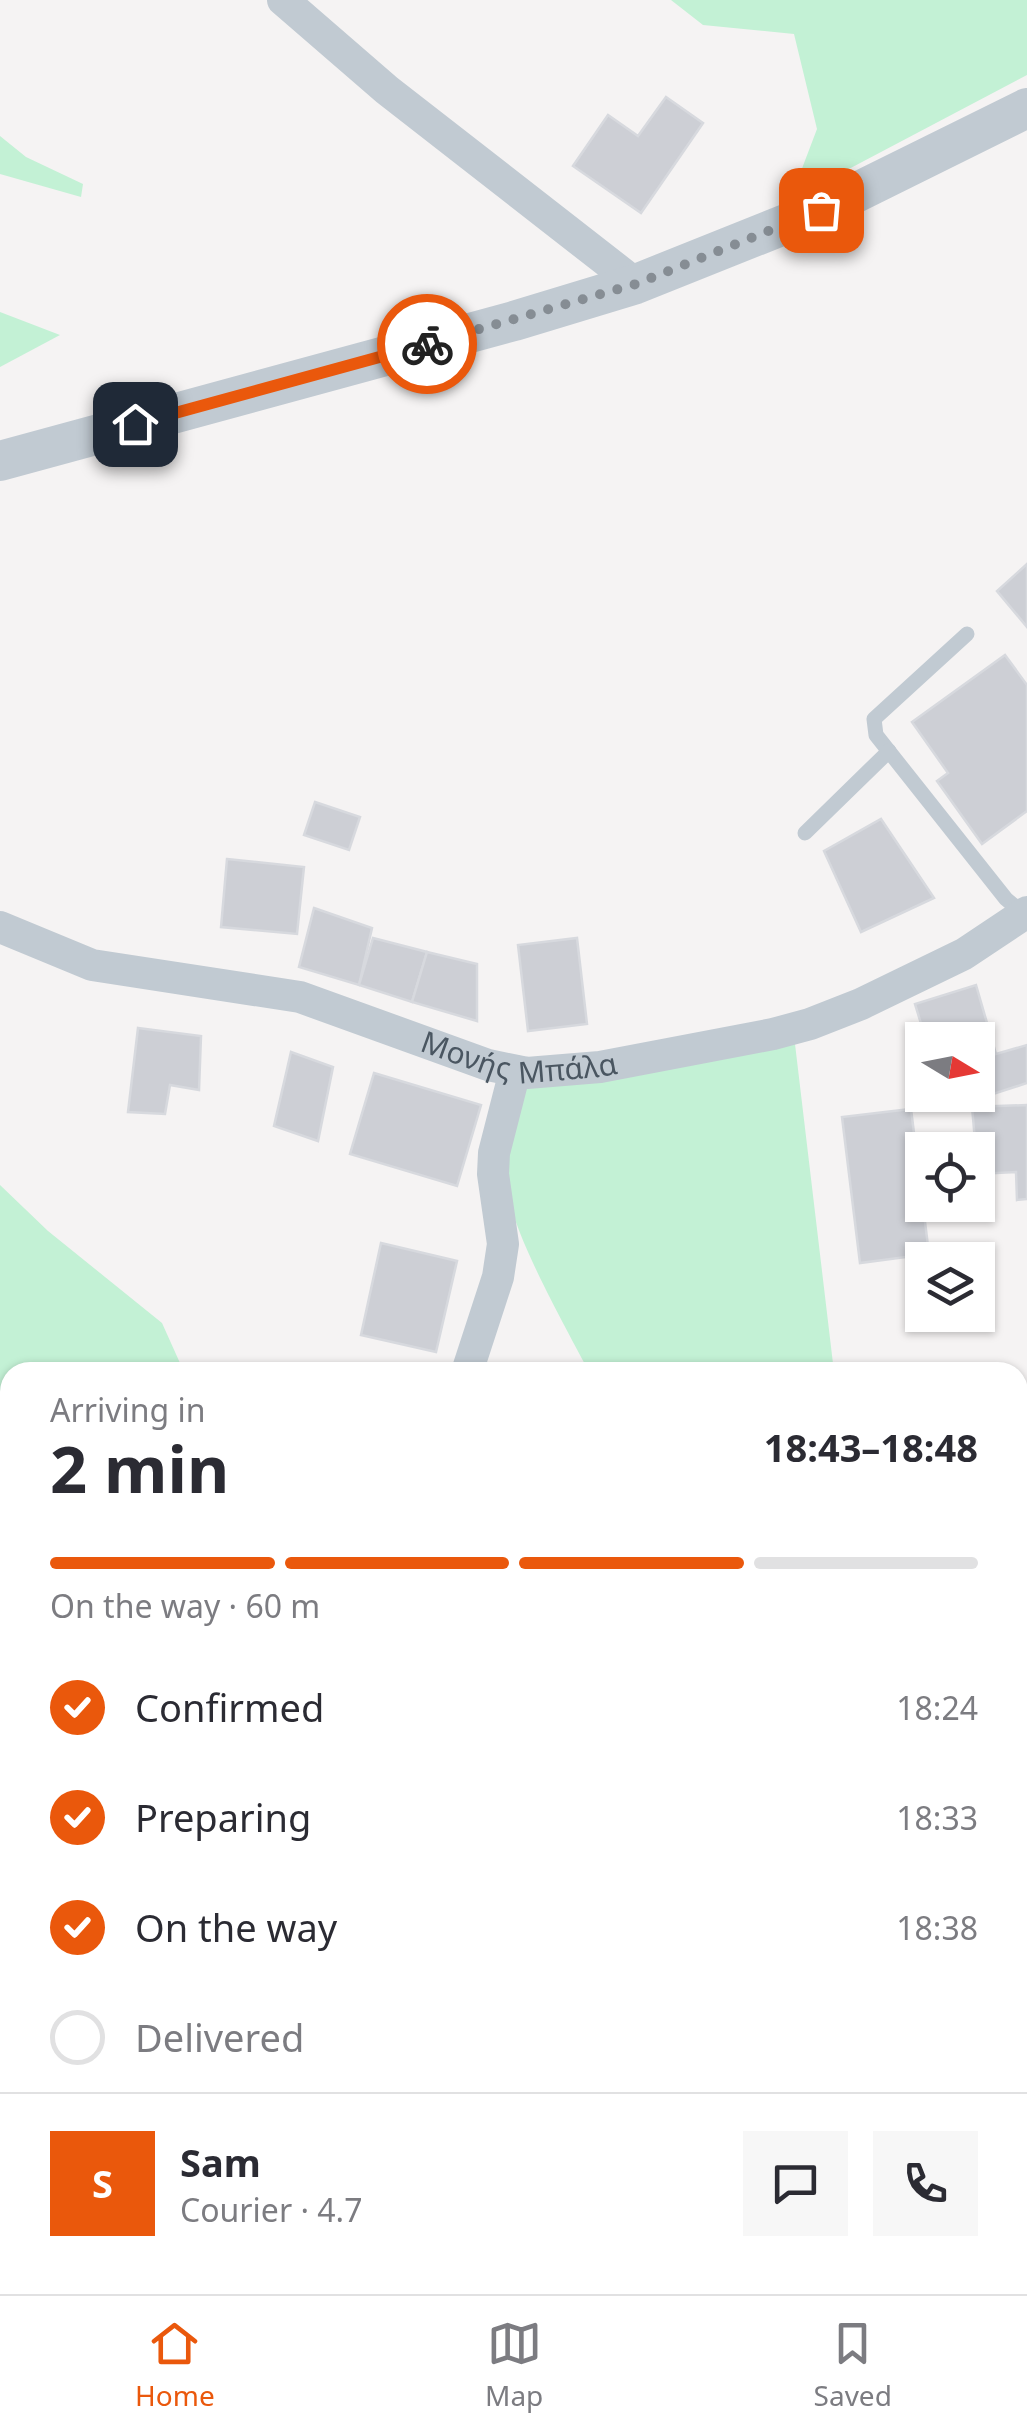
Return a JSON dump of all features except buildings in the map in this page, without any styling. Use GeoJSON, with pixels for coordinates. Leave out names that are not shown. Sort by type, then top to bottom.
{"type":"FeatureCollection","features":[{"type":"Feature","properties":{"kind":"street"},"geometry":{"type":"LineString","coordinates":[[283,0],[387,90],[636,284]]}},
{"type":"Feature","properties":{"kind":"street"},"geometry":{"type":"LineString","coordinates":[[0,462],[636,284],[821,210],[1027,108]]}},
{"type":"Feature","properties":{"kind":"street","name":"Μονής Μπάλα"},"geometry":{"type":"LineString","coordinates":[[0,927],[92,965],[300,997],[448,1052],[515,1072],[566,1071],[631,1062],[773,1034],[826,1019],[964,954],[1025,913]]}},
{"type":"Feature","properties":{"kind":"street"},"geometry":{"type":"LineString","coordinates":[[470,1362],[503,1244],[494,1153],[515,1072]]}},
{"type":"Feature","properties":{"kind":"lane"},"geometry":{"type":"LineString","coordinates":[[967,634],[874,719],[876,735],[1006,899],[1025,913]]}},
{"type":"Feature","properties":{"kind":"lane"},"geometry":{"type":"LineString","coordinates":[[805,833],[888,752]]}},
{"type":"Feature","properties":{"kind":"green space"},"geometry":{"type":"Polygon","coordinates":[[[671,0],[1027,0],[1027,75],[790,200],[817,129],[794,34],[703,25],[671,0]]]}},
{"type":"Feature","properties":{"kind":"green space"},"geometry":{"type":"Polygon","coordinates":[[[0,136],[26,157],[83,184],[81,197],[0,174],[0,136]]]}},
{"type":"Feature","properties":{"kind":"green space"},"geometry":{"type":"Polygon","coordinates":[[[0,312],[60,335],[0,367],[0,312]]]}},
{"type":"Feature","properties":{"kind":"green space"},"geometry":{"type":"Polygon","coordinates":[[[795,1044],[833,1362],[584,1362],[538,1274],[508,1194],[507,1164],[523,1084],[795,1044]]]}},
{"type":"Feature","properties":{"kind":"green space"},"geometry":{"type":"Polygon","coordinates":[[[0,1185],[48,1231],[162,1323],[180,1362],[0,1362],[0,1185]]]}},
{"type":"Feature","properties":{"kind":"way so far"},"geometry":{"type":"LineString","coordinates":[[427,344],[636,284],[821,210]]}},
{"type":"Feature","properties":{"kind":"route"},"geometry":{"type":"LineString","coordinates":[[135,424],[427,344]]}}]}
